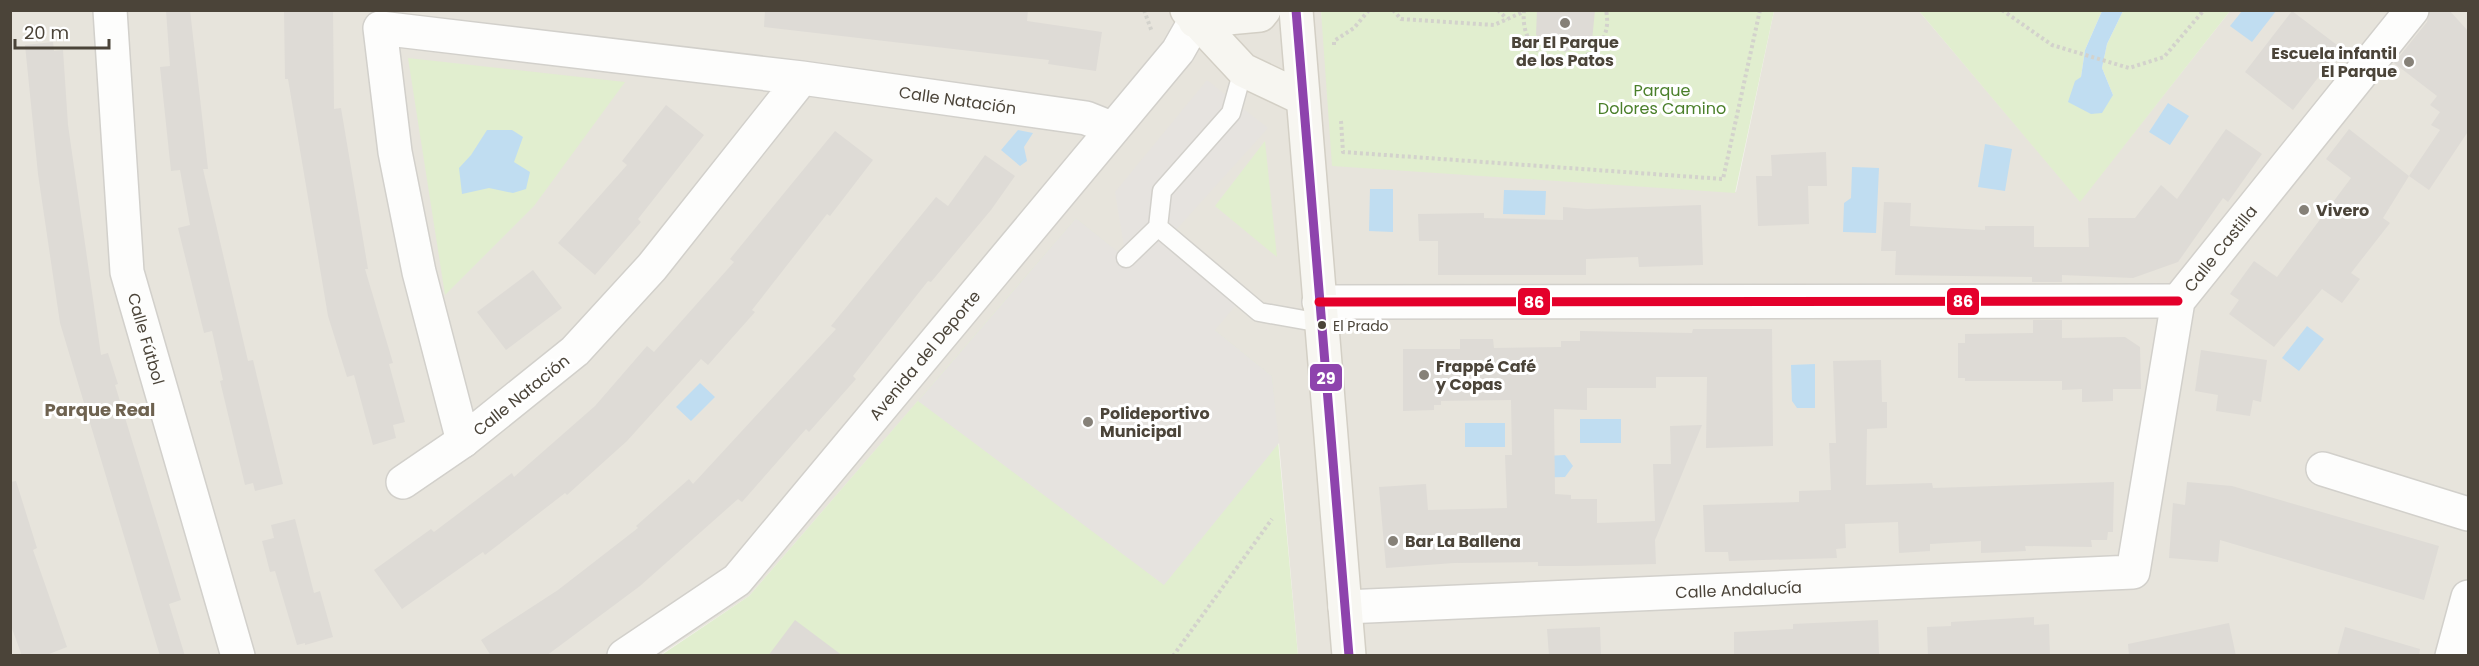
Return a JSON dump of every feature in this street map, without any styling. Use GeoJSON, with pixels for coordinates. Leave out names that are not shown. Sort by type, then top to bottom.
{"type":"FeatureCollection","features":[{"type":"Feature","properties":{"kind":"main road"},"geometry":{"type":"LineString","coordinates":[[1191,16],[1260,15],[1264,10]]}},
{"type":"Feature","properties":{"kind":"main road"},"geometry":{"type":"LineString","coordinates":[[1296,10],[1349,656]]}},
{"type":"Feature","properties":{"kind":"main road"},"geometry":{"type":"LineString","coordinates":[[1191,16],[1243,70],[1302,98]]}},
{"type":"Feature","properties":{"kind":"street","name":"Calle Fútbol"},"geometry":{"type":"LineString","coordinates":[[110,10],[127,272],[238,656]]}},
{"type":"Feature","properties":{"kind":"street","name":"Calle Castilla"},"geometry":{"type":"LineString","coordinates":[[2133,572],[2178,301],[2412,10]]}},
{"type":"Feature","properties":{"kind":"street","name":"Avenida del Deporte"},"geometry":{"type":"LineString","coordinates":[[624,656],[737,580],[1111,128],[1178,51],[1191,16]]}},
{"type":"Feature","properties":{"kind":"street","name":"Calle Natación"},"geometry":{"type":"LineString","coordinates":[[802,78],[652,267],[575,351],[463,441],[417,262],[395,152],[380,19],[802,78],[1086,118],[1111,128]]}},
{"type":"Feature","properties":{"kind":"street"},"geometry":{"type":"LineString","coordinates":[[1320,313],[2178,301]]}},
{"type":"Feature","properties":{"kind":"street"},"geometry":{"type":"LineString","coordinates":[[403,482],[463,441]]}},
{"type":"Feature","properties":{"kind":"street"},"geometry":{"type":"LineString","coordinates":[[2322,469],[2469,514]]}},
{"type":"Feature","properties":{"kind":"street","name":"Calle Andalucía"},"geometry":{"type":"LineString","coordinates":[[1345,607],[2133,572]]}},
{"type":"Feature","properties":{"kind":"street"},"geometry":{"type":"LineString","coordinates":[[2452,656],[2469,597]]}},
{"type":"Feature","properties":{"kind":"lane"},"geometry":{"type":"LineString","coordinates":[[1126,258],[1158,227],[1162,191],[1231,113],[1243,70]]}},
{"type":"Feature","properties":{"kind":"lane"},"geometry":{"type":"LineString","coordinates":[[1158,227],[1259,312],[1320,313]]}},
{"type":"Feature","properties":{"kind":"path"},"geometry":{"type":"LineString","coordinates":[[1144,10],[1151,31],[1178,51]]}},
{"type":"Feature","properties":{"kind":"path"},"geometry":{"type":"LineString","coordinates":[[1335,52],[1334,41],[1354,28],[1369,10]]}},
{"type":"Feature","properties":{"kind":"path"},"geometry":{"type":"LineString","coordinates":[[1393,10],[1401,19],[1494,25],[1523,11],[1528,39],[1547,57],[1560,61],[1587,55],[1597,47],[1606,27],[1606,10]]}},
{"type":"Feature","properties":{"kind":"path"},"geometry":{"type":"LineString","coordinates":[[1498,10],[1507,20]]}},
{"type":"Feature","properties":{"kind":"path"},"geometry":{"type":"LineString","coordinates":[[1341,119],[1343,152],[1723,179],[1760,10]]}},
{"type":"Feature","properties":{"kind":"path"},"geometry":{"type":"LineString","coordinates":[[2002,10],[2052,45],[2129,68],[2164,57],[2204,10]]}},
{"type":"Feature","properties":{"kind":"path"},"geometry":{"type":"LineString","coordinates":[[1173,656],[1272,519]]}},
{"type":"Feature","properties":{"kind":"shaded area"},"geometry":{"type":"Polygon","coordinates":[[[10,11],[1321,11],[1323,27],[1736,192],[1774,11],[1919,11],[2080,201],[2230,11],[2468,11],[2468,655],[1298,655],[1279,443],[1076,219],[749,596],[660,655],[11,655],[10,11]]]}},
{"type":"Feature","properties":{"kind":"shaded area"},"geometry":{"type":"Polygon","coordinates":[[[1207,80],[1268,128],[1165,242],[1237,304],[1215,330],[1272,376],[1279,443],[1164,585],[918,401],[1076,218],[1126,258],[1115,192],[1207,80]]]}},
{"type":"Feature","properties":{"kind":"green space","name":"Parque Dolores Camino"},"geometry":{"type":"Polygon","coordinates":[[[1321,11],[1774,11],[1735,193],[1332,166],[1321,11]]]}},
{"type":"Feature","properties":{"kind":"green space"},"geometry":{"type":"Polygon","coordinates":[[[1919,11],[2102,11],[2085,50],[2081,77],[2113,95],[2102,68],[2107,44],[2123,11],[2230,11],[2080,202],[1919,11]]]}},
{"type":"Feature","properties":{"kind":"green space"},"geometry":{"type":"Polygon","coordinates":[[[408,58],[625,82],[534,206],[445,295],[408,58]]]}},
{"type":"Feature","properties":{"kind":"green space"},"geometry":{"type":"Polygon","coordinates":[[[1265,141],[1277,257],[1215,206],[1265,141]]]}},
{"type":"Feature","properties":{"kind":"green space","name":"Polideportivo Municipal"},"geometry":{"type":"Polygon","coordinates":[[[1076,218],[1272,376],[1298,655],[660,656],[749,596],[1076,218]]]}},
{"type":"Feature","properties":{"kind":"water"},"geometry":{"type":"Polygon","coordinates":[[[2102,11],[2123,11],[2107,44],[2102,68],[2113,95],[2102,113],[2091,114],[2068,102],[2075,81],[2081,77],[2085,50],[2102,11]]]}},
{"type":"Feature","properties":{"kind":"water"},"geometry":{"type":"Polygon","coordinates":[[[2242,11],[2276,11],[2252,42],[2230,26],[2242,11]]]}},
{"type":"Feature","properties":{"kind":"water"},"geometry":{"type":"Polygon","coordinates":[[[2168,103],[2189,116],[2170,145],[2149,132],[2168,103]]]}},
{"type":"Feature","properties":{"kind":"water"},"geometry":{"type":"Polygon","coordinates":[[[487,130],[512,130],[523,137],[514,162],[530,172],[526,189],[513,193],[489,188],[462,194],[459,168],[471,155],[487,130]]]}},
{"type":"Feature","properties":{"kind":"water"},"geometry":{"type":"Polygon","coordinates":[[[1018,130],[1033,133],[1024,147],[1027,161],[1020,166],[1001,150],[1018,130]]]}},
{"type":"Feature","properties":{"kind":"water"},"geometry":{"type":"Polygon","coordinates":[[[1985,144],[2012,149],[2005,191],[1978,187],[1985,144]]]}},
{"type":"Feature","properties":{"kind":"water"},"geometry":{"type":"Polygon","coordinates":[[[1852,167],[1879,168],[1876,233],[1843,232],[1844,203],[1851,198],[1852,167]]]}},
{"type":"Feature","properties":{"kind":"water"},"geometry":{"type":"Polygon","coordinates":[[[1370,189],[1393,189],[1393,232],[1369,231],[1370,189]]]}},
{"type":"Feature","properties":{"kind":"water"},"geometry":{"type":"Polygon","coordinates":[[[1504,190],[1546,191],[1545,215],[1503,214],[1504,190]]]}},
{"type":"Feature","properties":{"kind":"water"},"geometry":{"type":"Polygon","coordinates":[[[2307,326],[2324,339],[2299,371],[2282,358],[2307,326]]]}},
{"type":"Feature","properties":{"kind":"water"},"geometry":{"type":"Polygon","coordinates":[[[1815,364],[1815,408],[1797,408],[1792,401],[1791,365],[1815,364]]]}},
{"type":"Feature","properties":{"kind":"water"},"geometry":{"type":"Polygon","coordinates":[[[700,383],[715,397],[691,421],[676,407],[700,383]]]}},
{"type":"Feature","properties":{"kind":"water"},"geometry":{"type":"Polygon","coordinates":[[[1580,419],[1621,419],[1621,443],[1580,443],[1580,419]]]}},
{"type":"Feature","properties":{"kind":"water"},"geometry":{"type":"Polygon","coordinates":[[[1465,423],[1505,423],[1505,447],[1465,447],[1465,423]]]}},
{"type":"Feature","properties":{"kind":"water"},"geometry":{"type":"Polygon","coordinates":[[[1565,455],[1573,466],[1565,477],[1527,478],[1528,457],[1565,455]]]}},
{"type":"Feature","properties":{"kind":"building"},"geometry":{"type":"Polygon","coordinates":[[[166,10],[190,10],[208,169],[203,169],[248,361],[253,360],[283,484],[255,491],[253,483],[245,485],[220,381],[223,380],[212,331],[204,333],[178,228],[190,225],[180,170],[171,171],[160,67],[170,66],[166,10]]]}},
{"type":"Feature","properties":{"kind":"building"},"geometry":{"type":"Polygon","coordinates":[[[284,10],[333,10],[334,109],[341,108],[368,269],[365,269],[393,363],[389,364],[405,422],[393,425],[396,438],[373,445],[354,375],[347,377],[328,316],[288,79],[285,79],[284,10]]]}},
{"type":"Feature","properties":{"kind":"building"},"geometry":{"type":"Polygon","coordinates":[[[765,10],[1028,10],[1027,21],[1102,32],[1096,71],[1048,64],[1049,60],[764,27],[765,10]]]}},
{"type":"Feature","properties":{"kind":"building","name":"Bar El Parque de los Patos"},"geometry":{"type":"Polygon","coordinates":[[[1537,10],[1595,10],[1592,41],[1565,52],[1536,35],[1537,10]]]}},
{"type":"Feature","properties":{"kind":"building"},"geometry":{"type":"Polygon","coordinates":[[[2430,10],[2449,10],[2469,32],[2469,130],[2429,190],[2409,176],[2440,130],[2431,125],[2440,112],[2430,105],[2437,96],[2394,63],[2427,22],[2430,10]]]}},
{"type":"Feature","properties":{"kind":"building"},"geometry":{"type":"Polygon","coordinates":[[[2292,11],[2341,48],[2293,110],[2245,72],[2292,11]]]}},
{"type":"Feature","properties":{"kind":"building"},"geometry":{"type":"Polygon","coordinates":[[[53,42],[54,51],[63,50],[68,125],[101,355],[108,353],[118,384],[115,385],[181,600],[169,604],[185,656],[160,656],[60,323],[38,174],[25,45],[53,42]]]}},
{"type":"Feature","properties":{"kind":"building"},"geometry":{"type":"Polygon","coordinates":[[[666,105],[704,135],[638,219],[641,222],[595,275],[558,243],[627,165],[622,161],[666,105]]]}},
{"type":"Feature","properties":{"kind":"building"},"geometry":{"type":"Polygon","coordinates":[[[2226,129],[2262,154],[2228,202],[2223,198],[2178,262],[2133,278],[2062,275],[2062,282],[2032,282],[2032,277],[1895,275],[1896,251],[1881,251],[1884,202],[1911,203],[1910,226],[1985,230],[1985,226],[2034,226],[2034,247],[2089,247],[2088,218],[2135,218],[2161,185],[2177,199],[2226,129]]]}},
{"type":"Feature","properties":{"kind":"building"},"geometry":{"type":"Polygon","coordinates":[[[2349,129],[2409,176],[2383,218],[2390,223],[2351,273],[2360,279],[2342,303],[2322,289],[2274,347],[2229,314],[2239,300],[2230,294],[2254,261],[2277,277],[2351,178],[2326,159],[2349,129]]]}},
{"type":"Feature","properties":{"kind":"building"},"geometry":{"type":"Polygon","coordinates":[[[835,131],[873,160],[830,216],[827,214],[752,310],[755,312],[708,365],[701,359],[627,441],[567,495],[565,493],[485,555],[483,552],[402,609],[374,570],[431,529],[434,532],[512,473],[514,477],[595,406],[647,346],[654,352],[734,262],[730,259],[835,131]]]}},
{"type":"Feature","properties":{"kind":"building"},"geometry":{"type":"Polygon","coordinates":[[[1826,152],[1827,186],[1808,186],[1809,224],[1758,226],[1756,176],[1772,176],[1771,155],[1826,152]]]}},
{"type":"Feature","properties":{"kind":"building"},"geometry":{"type":"Polygon","coordinates":[[[985,155],[1015,176],[991,210],[931,282],[928,281],[853,376],[856,379],[809,432],[806,429],[742,502],[738,499],[640,586],[546,656],[491,656],[481,640],[558,590],[638,528],[636,526],[689,479],[693,484],[836,329],[831,326],[936,197],[948,206],[985,155]]]}},
{"type":"Feature","properties":{"kind":"building"},"geometry":{"type":"Polygon","coordinates":[[[1701,205],[1703,265],[1639,267],[1638,257],[1586,259],[1586,275],[1438,275],[1438,241],[1419,241],[1418,214],[1484,213],[1484,218],[1563,220],[1563,207],[1587,209],[1701,205]]]}},
{"type":"Feature","properties":{"kind":"building"},"geometry":{"type":"Polygon","coordinates":[[[533,270],[562,308],[506,350],[477,312],[533,270]]]}},
{"type":"Feature","properties":{"kind":"building"},"geometry":{"type":"Polygon","coordinates":[[[2033,320],[2062,320],[2062,338],[2125,337],[2140,347],[2141,389],[2113,389],[2113,401],[2082,402],[2082,389],[2062,390],[2062,381],[1965,381],[1965,378],[1958,378],[1958,343],[1965,343],[1965,334],[2033,333],[2033,320]]]}},
{"type":"Feature","properties":{"kind":"building"},"geometry":{"type":"Polygon","coordinates":[[[1693,329],[1772,329],[1773,446],[1706,448],[1707,377],[1656,377],[1656,388],[1587,388],[1587,410],[1554,409],[1555,494],[1571,495],[1571,499],[1597,499],[1597,523],[1655,521],[1653,464],[1671,464],[1670,426],[1702,425],[1655,540],[1656,564],[1538,566],[1538,562],[1454,563],[1386,568],[1379,487],[1426,484],[1428,510],[1507,508],[1505,455],[1512,455],[1511,400],[1441,401],[1441,405],[1434,405],[1434,410],[1403,411],[1403,349],[1460,349],[1460,339],[1493,339],[1494,348],[1561,347],[1561,341],[1580,341],[1580,331],[1692,333],[1693,329]]]}},
{"type":"Feature","properties":{"kind":"building"},"geometry":{"type":"Polygon","coordinates":[[[2201,350],[2267,360],[2261,402],[2253,400],[2250,416],[2216,411],[2218,395],[2195,391],[2201,350]]]}},
{"type":"Feature","properties":{"kind":"building"},"geometry":{"type":"Polygon","coordinates":[[[1881,360],[1882,402],[1887,402],[1887,428],[1867,429],[1866,485],[1932,483],[1933,488],[2114,482],[2113,532],[2108,532],[2107,540],[2091,540],[2092,547],[2025,546],[2026,551],[1981,553],[1981,541],[1930,544],[1930,551],[1899,553],[1898,522],[1845,524],[1846,548],[1836,549],[1837,558],[1729,561],[1728,552],[1705,552],[1703,505],[1799,502],[1799,491],[1831,490],[1829,443],[1836,443],[1833,361],[1881,360]]]}},
{"type":"Feature","properties":{"kind":"building"},"geometry":{"type":"Polygon","coordinates":[[[16,481],[37,548],[33,550],[67,647],[44,656],[22,656],[10,623],[10,482],[16,481]]]}},
{"type":"Feature","properties":{"kind":"building"},"geometry":{"type":"Polygon","coordinates":[[[2187,482],[2232,486],[2439,546],[2424,600],[2220,540],[2218,562],[2169,558],[2173,503],[2185,505],[2187,482]]]}},
{"type":"Feature","properties":{"kind":"building"},"geometry":{"type":"Polygon","coordinates":[[[295,519],[314,593],[320,591],[333,637],[305,645],[305,643],[297,645],[275,571],[270,572],[262,541],[274,538],[271,525],[295,519]]]}},
{"type":"Feature","properties":{"kind":"building"},"geometry":{"type":"Polygon","coordinates":[[[2034,617],[2034,625],[2049,624],[2050,656],[1928,656],[1927,627],[1951,626],[1951,622],[2034,617]]]}},
{"type":"Feature","properties":{"kind":"building"},"geometry":{"type":"Polygon","coordinates":[[[795,620],[843,656],[768,656],[795,620]]]}},
{"type":"Feature","properties":{"kind":"building"},"geometry":{"type":"Polygon","coordinates":[[[1878,620],[1879,655],[1734,656],[1734,632],[1793,629],[1793,624],[1878,620]]]}},
{"type":"Feature","properties":{"kind":"building"},"geometry":{"type":"Polygon","coordinates":[[[2229,623],[2236,656],[2129,656],[2128,644],[2229,623]]]}},
{"type":"Feature","properties":{"kind":"building"},"geometry":{"type":"Polygon","coordinates":[[[1600,627],[1601,656],[1549,656],[1547,629],[1600,627]]]}},
{"type":"Feature","properties":{"kind":"building"},"geometry":{"type":"Polygon","coordinates":[[[2345,627],[2420,649],[2419,656],[2337,656],[2345,627]]]}},
{"type":"Feature","properties":{"kind":"transit line","name":"29"},"geometry":{"type":"LineString","coordinates":[[1296,10],[1349,656]]}},
{"type":"Feature","properties":{"kind":"transit line","name":"86"},"geometry":{"type":"LineString","coordinates":[[1319,302],[2178,301]]}},
{"type":"Feature","properties":{"kind":"place","name":"Bar El Parque de los Patos"},"geometry":{"type":"Point","coordinates":[1565,23]}},
{"type":"Feature","properties":{"kind":"place","name":"Escuela infantil El Parque"},"geometry":{"type":"Point","coordinates":[2409,62]}},
{"type":"Feature","properties":{"kind":"place","name":"Vivero"},"geometry":{"type":"Point","coordinates":[2304,210]}},
{"type":"Feature","properties":{"kind":"place","name":"El Prado"},"geometry":{"type":"Point","coordinates":[1322,325]}},
{"type":"Feature","properties":{"kind":"place","name":"Frappé Café y Copas"},"geometry":{"type":"Point","coordinates":[1424,375]}},
{"type":"Feature","properties":{"kind":"place","name":"Polideportivo Municipal"},"geometry":{"type":"Point","coordinates":[1088,422]}},
{"type":"Feature","properties":{"kind":"place","name":"Bar La Ballena"},"geometry":{"type":"Point","coordinates":[1393,541]}},
{"type":"Feature","properties":{"kind":"district","name":"Parque Real"},"geometry":{"type":"Point","coordinates":[100,410]}}]}
